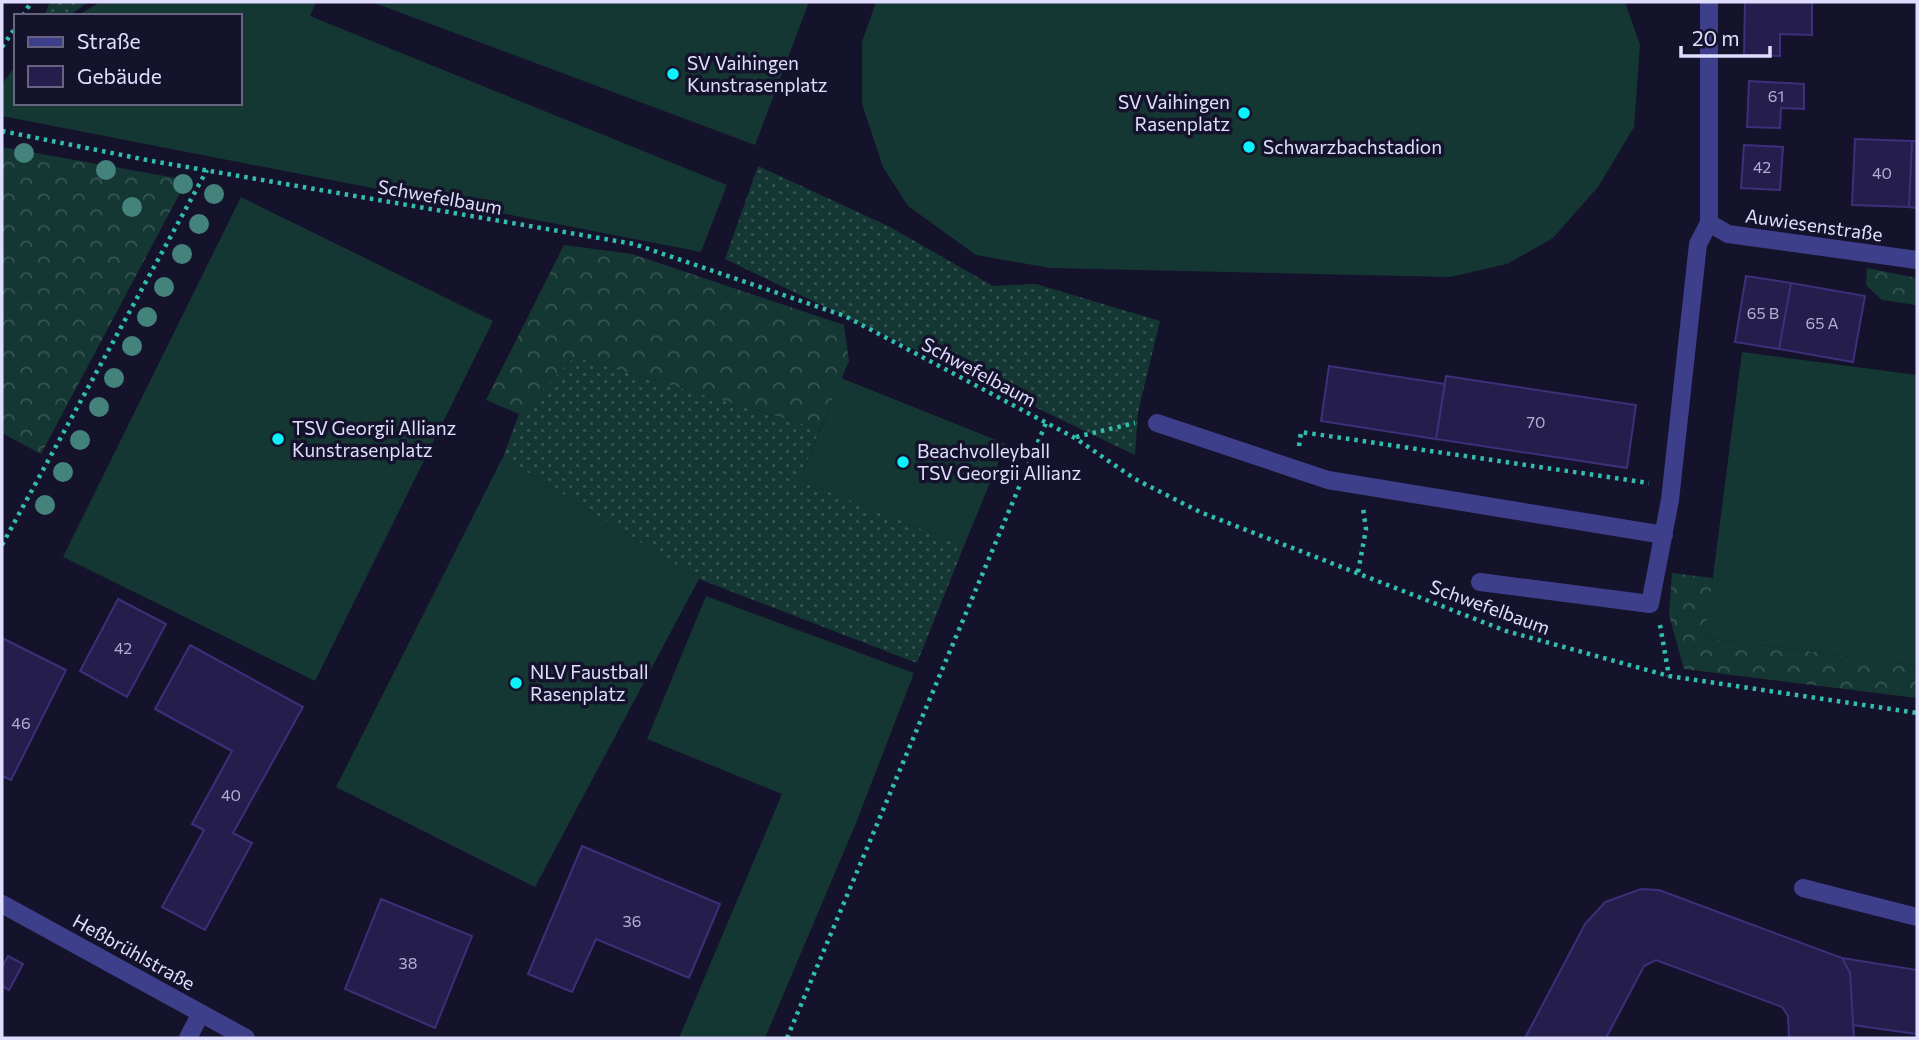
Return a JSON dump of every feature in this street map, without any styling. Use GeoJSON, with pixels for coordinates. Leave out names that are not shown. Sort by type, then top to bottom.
{"type":"FeatureCollection","features":[{"type":"Feature","properties":{"kind":"street"},"geometry":{"type":"LineString","coordinates":[[1480,582],[1650,604],[1672,486],[1698,244],[1709,223],[1709,2]]}},
{"type":"Feature","properties":{"kind":"street","name":"Auwiesenstraße"},"geometry":{"type":"LineString","coordinates":[[1709,223],[1728,234],[1917,260]]}},
{"type":"Feature","properties":{"kind":"street"},"geometry":{"type":"LineString","coordinates":[[1157,423],[1297,471],[1361,487],[1664,536]]}},
{"type":"Feature","properties":{"kind":"street"},"geometry":{"type":"LineString","coordinates":[[1803,888],[1917,917]]}},
{"type":"Feature","properties":{"kind":"street","name":"Heßbrühlstraße"},"geometry":{"type":"LineString","coordinates":[[2,904],[246,1038]]}},
{"type":"Feature","properties":{"kind":"street"},"geometry":{"type":"LineString","coordinates":[[188,1038],[201,1013]]}},
{"type":"Feature","properties":{"kind":"path"},"geometry":{"type":"LineString","coordinates":[[2,47],[14,30]]}},
{"type":"Feature","properties":{"kind":"path","name":"Schwefelbaum"},"geometry":{"type":"LineString","coordinates":[[2,131],[207,170],[634,244],[845,316],[1075,438],[1135,480],[1200,512],[1506,631],[1669,676],[1917,713]]}},
{"type":"Feature","properties":{"kind":"path"},"geometry":{"type":"LineString","coordinates":[[2,545],[207,170]]}},
{"type":"Feature","properties":{"kind":"path"},"geometry":{"type":"LineString","coordinates":[[788,1038],[1046,423]]}},
{"type":"Feature","properties":{"kind":"path"},"geometry":{"type":"LineString","coordinates":[[1075,438],[1133,423],[1157,423]]}},
{"type":"Feature","properties":{"kind":"path"},"geometry":{"type":"LineString","coordinates":[[1297,471],[1301,432],[1672,486]]}},
{"type":"Feature","properties":{"kind":"path"},"geometry":{"type":"LineString","coordinates":[[1358,572],[1366,529],[1361,487]]}},
{"type":"Feature","properties":{"kind":"path"},"geometry":{"type":"LineString","coordinates":[[1650,604],[1658,615],[1669,676]]}},
{"type":"Feature","properties":{"kind":"green space"},"geometry":{"type":"Polygon","coordinates":[[[50,2],[88,2],[72,14],[45,14],[50,2]]]}},
{"type":"Feature","properties":{"kind":"green space"},"geometry":{"type":"Polygon","coordinates":[[[100,2],[316,2],[310,16],[727,185],[701,252],[2,116],[2,84],[14,68],[14,105],[242,105],[242,14],[80,14],[100,2]]]}},
{"type":"Feature","properties":{"kind":"green space","name":"SV Vaihingen Kunstrasenplatz"},"geometry":{"type":"Polygon","coordinates":[[[372,2],[809,2],[755,145],[372,2]]]}},
{"type":"Feature","properties":{"kind":"green space","name":"Schwarzbachstadion"},"geometry":{"type":"Polygon","coordinates":[[[876,2],[1625,2],[1640,45],[1634,127],[1598,187],[1553,238],[1507,264],[1450,277],[1050,268],[976,255],[908,206],[883,167],[862,104],[862,42],[876,2]]]}},
{"type":"Feature","properties":{"kind":"green space"},"geometry":{"type":"Polygon","coordinates":[[[2,147],[187,180],[41,454],[2,433],[2,147]]]}},
{"type":"Feature","properties":{"kind":"green space"},"geometry":{"type":"Polygon","coordinates":[[[758,166],[890,227],[993,286],[1036,284],[1160,321],[1138,412],[1135,455],[725,259],[758,166]]]}},
{"type":"Feature","properties":{"kind":"green space","name":"TSV Georgii Allianz Kunstrasenplatz"},"geometry":{"type":"Polygon","coordinates":[[[241,197],[493,321],[315,681],[63,557],[241,197]]]}},
{"type":"Feature","properties":{"kind":"green space"},"geometry":{"type":"Polygon","coordinates":[[[564,245],[632,254],[844,325],[849,361],[820,429],[574,357],[519,414],[486,400],[564,245]]]}},
{"type":"Feature","properties":{"kind":"green space"},"geometry":{"type":"Polygon","coordinates":[[[1867,268],[1917,278],[1917,305],[1882,300],[1866,285],[1867,268]]]}},
{"type":"Feature","properties":{"kind":"green space"},"geometry":{"type":"Polygon","coordinates":[[[1742,352],[1917,375],[1917,665],[1705,638],[1742,352]]]}},
{"type":"Feature","properties":{"kind":"green space"},"geometry":{"type":"Polygon","coordinates":[[[574,357],[820,429],[800,480],[964,546],[917,663],[699,579],[503,457],[519,414],[574,357]]]}},
{"type":"Feature","properties":{"kind":"green space","name":"Beachvolleyball TSV Georgii Allianz"},"geometry":{"type":"Polygon","coordinates":[[[841,378],[1006,444],[964,546],[800,480],[841,378]]]}},
{"type":"Feature","properties":{"kind":"green space","name":"NLV Faustball Rasenplatz"},"geometry":{"type":"Polygon","coordinates":[[[503,457],[699,579],[535,887],[336,787],[503,457]]]}},
{"type":"Feature","properties":{"kind":"green space"},"geometry":{"type":"Polygon","coordinates":[[[1672,573],[1713,578],[1705,638],[1917,665],[1917,698],[1684,669],[1669,615],[1672,573]]]}},
{"type":"Feature","properties":{"kind":"green space"},"geometry":{"type":"Polygon","coordinates":[[[706,596],[914,673],[856,823],[765,1038],[679,1038],[782,794],[647,739],[706,596]]]}},
{"type":"Feature","properties":{"kind":"building"},"geometry":{"type":"Polygon","coordinates":[[[1745,2],[1812,2],[1812,35],[1780,34],[1780,56],[1744,55],[1745,2]]]}},
{"type":"Feature","properties":{"kind":"building"},"geometry":{"type":"Polygon","coordinates":[[[1749,81],[1804,84],[1804,109],[1781,108],[1780,128],[1747,127],[1749,81]]]}},
{"type":"Feature","properties":{"kind":"building"},"geometry":{"type":"Polygon","coordinates":[[[1855,139],[1912,141],[1909,207],[1852,205],[1855,139]]]}},
{"type":"Feature","properties":{"kind":"building"},"geometry":{"type":"Polygon","coordinates":[[[1912,141],[1917,141],[1917,208],[1909,207],[1912,141]]]}},
{"type":"Feature","properties":{"kind":"building"},"geometry":{"type":"Polygon","coordinates":[[[1744,145],[1783,147],[1780,190],[1741,188],[1744,145]]]}},
{"type":"Feature","properties":{"kind":"building"},"geometry":{"type":"Polygon","coordinates":[[[1746,276],[1791,283],[1779,349],[1735,342],[1746,276]]]}},
{"type":"Feature","properties":{"kind":"building"},"geometry":{"type":"Polygon","coordinates":[[[1791,283],[1865,296],[1853,362],[1779,349],[1791,283]]]}},
{"type":"Feature","properties":{"kind":"building"},"geometry":{"type":"Polygon","coordinates":[[[1329,366],[1445,384],[1436,439],[1321,421],[1329,366]]]}},
{"type":"Feature","properties":{"kind":"building"},"geometry":{"type":"Polygon","coordinates":[[[1446,376],[1636,405],[1627,468],[1436,439],[1446,376]]]}},
{"type":"Feature","properties":{"kind":"building"},"geometry":{"type":"Polygon","coordinates":[[[118,599],[166,624],[127,697],[80,671],[118,599]]]}},
{"type":"Feature","properties":{"kind":"building"},"geometry":{"type":"Polygon","coordinates":[[[2,638],[66,670],[11,780],[2,776],[2,638]]]}},
{"type":"Feature","properties":{"kind":"building"},"geometry":{"type":"Polygon","coordinates":[[[190,645],[303,707],[233,833],[252,843],[205,930],[162,907],[204,830],[192,824],[232,751],[155,709],[190,645]]]}},
{"type":"Feature","properties":{"kind":"building"},"geometry":{"type":"Polygon","coordinates":[[[582,846],[720,904],[689,978],[596,939],[572,992],[528,974],[582,846]]]}},
{"type":"Feature","properties":{"kind":"building"},"geometry":{"type":"Polygon","coordinates":[[[1641,889],[1659,890],[1842,958],[1850,973],[1854,1038],[1789,1038],[1788,1016],[1782,1007],[1656,960],[1644,966],[1606,1038],[1525,1038],[1585,924],[1605,902],[1641,889]]]}},
{"type":"Feature","properties":{"kind":"building"},"geometry":{"type":"Polygon","coordinates":[[[381,899],[472,936],[435,1028],[345,989],[381,899]]]}},
{"type":"Feature","properties":{"kind":"building"},"geometry":{"type":"Polygon","coordinates":[[[8,956],[23,964],[9,990],[2,986],[2,967],[8,956]]]}},
{"type":"Feature","properties":{"kind":"building"},"geometry":{"type":"Polygon","coordinates":[[[1842,958],[1917,970],[1917,1034],[1853,1025],[1850,973],[1842,958]]]}},
{"type":"Feature","properties":{"kind":"place","name":"SV Vaihingen Kunstrasenplatz"},"geometry":{"type":"Point","coordinates":[673,74]}},
{"type":"Feature","properties":{"kind":"place","name":"SV Vaihingen Rasenplatz"},"geometry":{"type":"Point","coordinates":[1244,113]}},
{"type":"Feature","properties":{"kind":"place","name":"Schwarzbachstadion"},"geometry":{"type":"Point","coordinates":[1249,147]}},
{"type":"Feature","properties":{"kind":"place","name":"TSV Georgii Allianz Kunstrasenplatz"},"geometry":{"type":"Point","coordinates":[278,439]}},
{"type":"Feature","properties":{"kind":"place","name":"Beachvolleyball TSV Georgii Allianz"},"geometry":{"type":"Point","coordinates":[903,462]}},
{"type":"Feature","properties":{"kind":"place","name":"NLV Faustball Rasenplatz"},"geometry":{"type":"Point","coordinates":[516,683]}}]}
